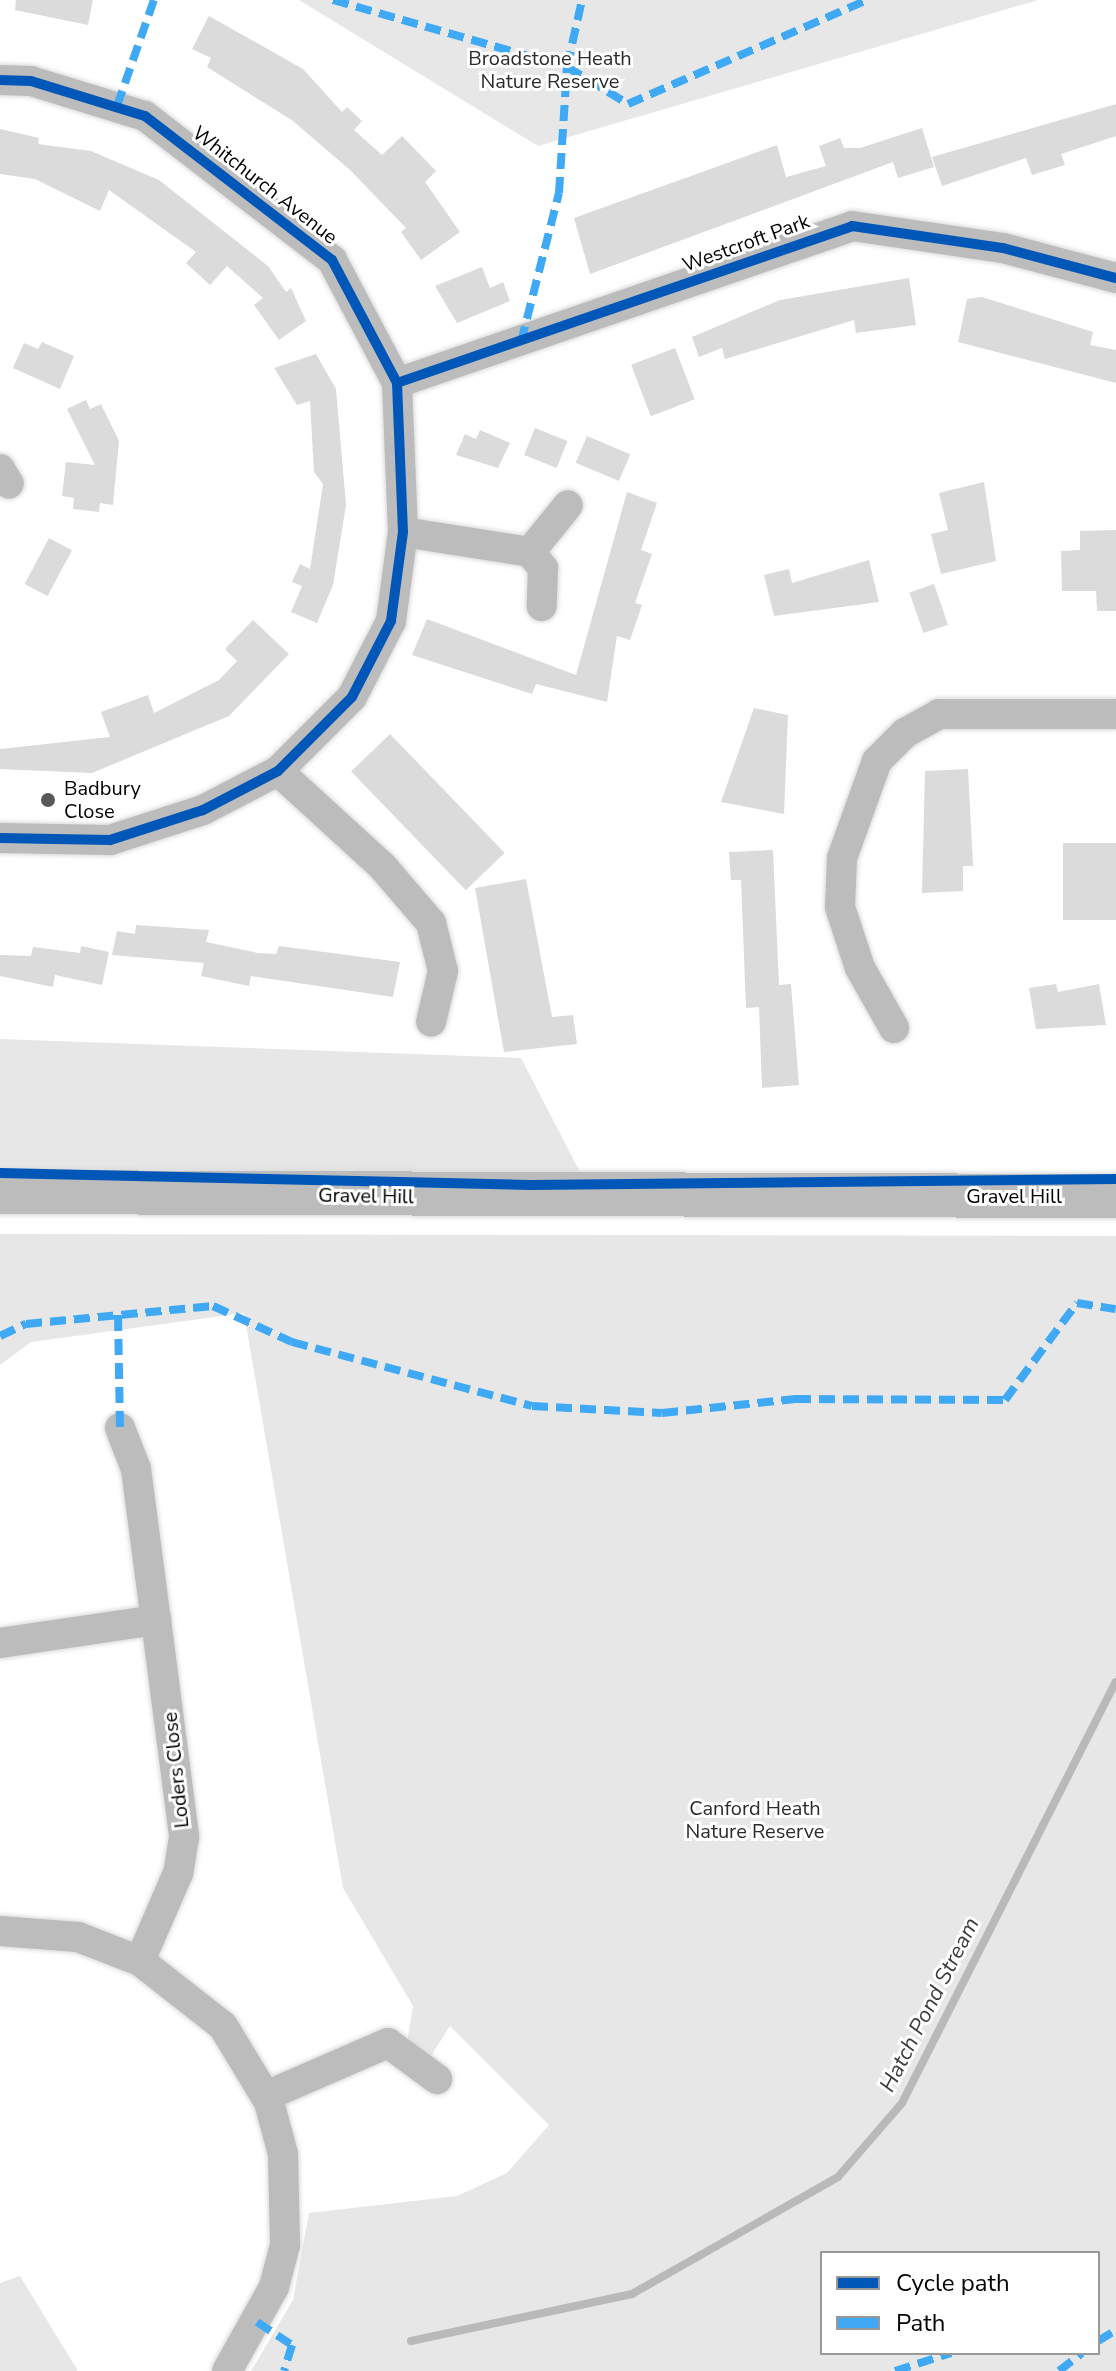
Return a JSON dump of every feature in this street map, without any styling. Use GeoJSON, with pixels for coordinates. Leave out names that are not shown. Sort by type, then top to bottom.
{"type":"FeatureCollection","features":[{"type":"Feature","properties":{"kind":"main road","name":"Gravel Hill"},"geometry":{"type":"LineString","coordinates":[[0,1192],[1116,1196]]}},
{"type":"Feature","properties":{"kind":"street","name":"Whitchurch Avenue"},"geometry":{"type":"LineString","coordinates":[[0,80],[31,81],[145,116],[250,192],[332,260],[397,383],[403,532],[391,621],[352,697],[278,771],[203,810],[110,840],[0,838]]}},
{"type":"Feature","properties":{"kind":"street","name":"Westcroft Park"},"geometry":{"type":"LineString","coordinates":[[397,383],[852,226],[1003,248],[1116,278]]}},
{"type":"Feature","properties":{"kind":"street"},"geometry":{"type":"LineString","coordinates":[[530,552],[568,505]]}},
{"type":"Feature","properties":{"kind":"street"},"geometry":{"type":"LineString","coordinates":[[403,532],[530,552],[543,568],[542,606]]}},
{"type":"Feature","properties":{"kind":"street"},"geometry":{"type":"LineString","coordinates":[[894,1028],[860,968],[840,907],[842,858],[857,803],[877,761],[905,733],[939,714],[1010,710],[1116,714]]}},
{"type":"Feature","properties":{"kind":"street"},"geometry":{"type":"LineString","coordinates":[[278,771],[383,867],[431,923],[443,971],[431,1022]]}},
{"type":"Feature","properties":{"kind":"street","name":"Loders Close"},"geometry":{"type":"LineString","coordinates":[[120,1428],[136,1469],[184,1837],[178,1873],[140,1961]]}},
{"type":"Feature","properties":{"kind":"street"},"geometry":{"type":"LineString","coordinates":[[0,1643],[156,1620]]}},
{"type":"Feature","properties":{"kind":"street"},"geometry":{"type":"LineString","coordinates":[[0,1931],[78,1937],[140,1961],[223,2026],[266,2096],[283,2154],[285,2245],[274,2287],[227,2371]]}},
{"type":"Feature","properties":{"kind":"street"},"geometry":{"type":"LineString","coordinates":[[266,2096],[388,2043],[437,2079]]}},
{"type":"Feature","properties":{"kind":"green space","name":"Broadstone Heath Nature Reserve"},"geometry":{"type":"Polygon","coordinates":[[[299,0],[1038,0],[538,146],[299,0]]]}},
{"type":"Feature","properties":{"kind":"green space"},"geometry":{"type":"Polygon","coordinates":[[[0,1039],[521,1058],[582,1176],[0,1170],[0,1039]]]}},
{"type":"Feature","properties":{"kind":"green space","name":"Canford Heath Nature Reserve"},"geometry":{"type":"Polygon","coordinates":[[[0,1234],[1116,1236],[1116,2371],[251,2371],[293,2300],[309,2213],[457,2196],[507,2173],[549,2125],[450,2026],[429,2059],[407,2043],[413,2006],[343,1888],[244,1313],[31,1342],[0,1365],[0,1234]]]}},
{"type":"Feature","properties":{"kind":"green space"},"geometry":{"type":"Polygon","coordinates":[[[20,2276],[78,2371],[0,2371],[0,2283],[20,2276]]]}},
{"type":"Feature","properties":{"kind":"building"},"geometry":{"type":"Polygon","coordinates":[[[16,0],[93,0],[88,25],[15,10],[16,0]]]}},
{"type":"Feature","properties":{"kind":"building"},"geometry":{"type":"Polygon","coordinates":[[[209,16],[303,69],[342,112],[347,107],[362,121],[354,130],[382,155],[402,136],[436,171],[425,182],[460,232],[421,260],[401,232],[406,228],[350,170],[293,121],[207,67],[211,58],[192,49],[209,16]]]}},
{"type":"Feature","properties":{"kind":"building"},"geometry":{"type":"Polygon","coordinates":[[[1116,104],[1116,136],[1061,154],[1065,165],[1032,175],[1026,158],[942,186],[932,157],[1116,104]]]}},
{"type":"Feature","properties":{"kind":"building"},"geometry":{"type":"Polygon","coordinates":[[[922,128],[934,167],[898,178],[893,162],[590,274],[574,218],[777,145],[786,177],[826,166],[819,146],[840,138],[844,148],[860,148],[922,128]]]}},
{"type":"Feature","properties":{"kind":"building"},"geometry":{"type":"Polygon","coordinates":[[[0,129],[39,138],[38,144],[91,151],[159,180],[268,266],[286,292],[291,288],[306,321],[279,340],[254,305],[263,298],[227,266],[210,285],[186,263],[196,252],[109,190],[100,211],[35,179],[0,174],[0,129]]]}},
{"type":"Feature","properties":{"kind":"building"},"geometry":{"type":"Polygon","coordinates":[[[482,267],[490,288],[503,282],[510,301],[457,323],[435,286],[482,267]]]}},
{"type":"Feature","properties":{"kind":"building"},"geometry":{"type":"Polygon","coordinates":[[[909,278],[916,325],[856,333],[854,320],[725,359],[722,348],[699,357],[692,337],[780,300],[909,278]]]}},
{"type":"Feature","properties":{"kind":"building"},"geometry":{"type":"Polygon","coordinates":[[[982,297],[1093,332],[1090,345],[1116,350],[1116,383],[958,342],[967,299],[982,297]]]}},
{"type":"Feature","properties":{"kind":"building"},"geometry":{"type":"Polygon","coordinates":[[[42,342],[74,356],[60,389],[13,368],[24,343],[38,349],[42,342]]]}},
{"type":"Feature","properties":{"kind":"building"},"geometry":{"type":"Polygon","coordinates":[[[675,348],[695,399],[651,416],[631,365],[675,348]]]}},
{"type":"Feature","properties":{"kind":"building"},"geometry":{"type":"Polygon","coordinates":[[[316,354],[336,389],[346,505],[333,585],[317,623],[291,612],[302,586],[292,582],[300,564],[310,569],[323,484],[314,472],[310,401],[297,405],[274,368],[316,354]]]}},
{"type":"Feature","properties":{"kind":"building"},"geometry":{"type":"Polygon","coordinates":[[[86,400],[90,409],[101,404],[119,441],[113,505],[100,503],[99,512],[73,509],[74,498],[62,496],[66,462],[95,465],[67,409],[86,400]]]}},
{"type":"Feature","properties":{"kind":"building"},"geometry":{"type":"Polygon","coordinates":[[[535,428],[567,441],[557,468],[524,455],[535,428]]]}},
{"type":"Feature","properties":{"kind":"building"},"geometry":{"type":"Polygon","coordinates":[[[480,430],[510,443],[498,468],[456,455],[465,434],[476,439],[480,430]]]}},
{"type":"Feature","properties":{"kind":"building"},"geometry":{"type":"Polygon","coordinates":[[[587,436],[630,454],[619,481],[576,463],[587,436]]]}},
{"type":"Feature","properties":{"kind":"building"},"geometry":{"type":"Polygon","coordinates":[[[984,482],[996,561],[941,574],[931,534],[948,530],[939,493],[984,482]]]}},
{"type":"Feature","properties":{"kind":"building"},"geometry":{"type":"Polygon","coordinates":[[[627,492],[657,503],[641,550],[652,554],[635,603],[642,605],[630,640],[617,636],[607,702],[536,684],[532,694],[412,655],[427,619],[576,675],[627,492]]]}},
{"type":"Feature","properties":{"kind":"building"},"geometry":{"type":"Polygon","coordinates":[[[1116,530],[1116,611],[1097,611],[1096,591],[1062,591],[1061,551],[1080,550],[1080,531],[1116,530]]]}},
{"type":"Feature","properties":{"kind":"building"},"geometry":{"type":"Polygon","coordinates":[[[49,538],[72,550],[48,596],[25,584],[49,538]]]}},
{"type":"Feature","properties":{"kind":"building"},"geometry":{"type":"Polygon","coordinates":[[[869,560],[879,602],[774,616],[764,575],[789,569],[792,583],[869,560]]]}},
{"type":"Feature","properties":{"kind":"building"},"geometry":{"type":"Polygon","coordinates":[[[934,584],[948,625],[923,633],[909,592],[934,584]]]}},
{"type":"Feature","properties":{"kind":"building"},"geometry":{"type":"Polygon","coordinates":[[[253,620],[289,654],[229,716],[92,773],[0,769],[0,749],[110,737],[101,712],[148,695],[154,713],[219,680],[237,661],[225,649],[253,620]]]}},
{"type":"Feature","properties":{"kind":"building"},"geometry":{"type":"Polygon","coordinates":[[[754,708],[788,715],[784,814],[721,802],[754,708]]]}},
{"type":"Feature","properties":{"kind":"building"},"geometry":{"type":"Polygon","coordinates":[[[390,734],[505,853],[466,890],[351,772],[390,734]]]}},
{"type":"Feature","properties":{"kind":"building"},"geometry":{"type":"Polygon","coordinates":[[[968,769],[973,866],[963,866],[963,891],[922,893],[925,771],[968,769]]]}},
{"type":"Feature","properties":{"kind":"building"},"geometry":{"type":"Polygon","coordinates":[[[1063,843],[1116,843],[1116,920],[1063,920],[1063,843]]]}},
{"type":"Feature","properties":{"kind":"building"},"geometry":{"type":"Polygon","coordinates":[[[773,850],[779,985],[791,984],[799,1085],[762,1088],[759,1007],[746,1008],[741,880],[731,880],[729,852],[773,850]]]}},
{"type":"Feature","properties":{"kind":"building"},"geometry":{"type":"Polygon","coordinates":[[[526,879],[552,1017],[573,1015],[577,1044],[504,1052],[475,888],[526,879]]]}},
{"type":"Feature","properties":{"kind":"building"},"geometry":{"type":"Polygon","coordinates":[[[136,925],[209,930],[206,942],[258,953],[276,954],[279,946],[400,962],[393,997],[251,976],[249,986],[201,976],[204,963],[112,955],[117,931],[135,934],[136,925]]]}},
{"type":"Feature","properties":{"kind":"building"},"geometry":{"type":"Polygon","coordinates":[[[81,946],[109,952],[102,985],[55,975],[53,987],[0,976],[0,955],[31,956],[33,947],[80,953],[81,946]]]}},
{"type":"Feature","properties":{"kind":"building"},"geometry":{"type":"Polygon","coordinates":[[[1056,984],[1058,992],[1099,984],[1106,1025],[1036,1029],[1029,988],[1056,984]]]}},
{"type":"Feature","properties":{"kind":"waterway","name":"Hatch Pond Stream"},"geometry":{"type":"LineString","coordinates":[[411,2341],[632,2294],[838,2177],[902,2103],[1116,1682]]}},
{"type":"Feature","properties":{"kind":"marked path"},"geometry":{"type":"LineString","coordinates":[[117,106],[154,0]]}},
{"type":"Feature","properties":{"kind":"marked path"},"geometry":{"type":"LineString","coordinates":[[333,0],[567,67],[628,104],[867,0]]}},
{"type":"Feature","properties":{"kind":"marked path"},"geometry":{"type":"LineString","coordinates":[[521,342],[559,193],[567,67],[582,0]]}},
{"type":"Feature","properties":{"kind":"marked path"},"geometry":{"type":"LineString","coordinates":[[0,1336],[26,1324],[213,1306],[292,1342],[532,1406],[662,1413],[795,1399],[1005,1400],[1077,1303],[1116,1309]]}},
{"type":"Feature","properties":{"kind":"marked path"},"geometry":{"type":"LineString","coordinates":[[118,1315],[120,1428]]}},
{"type":"Feature","properties":{"kind":"marked path"},"geometry":{"type":"LineString","coordinates":[[257,2322],[292,2345],[284,2371]]}},
{"type":"Feature","properties":{"kind":"marked path"},"geometry":{"type":"LineString","coordinates":[[1100,2340],[1116,2330]]}},
{"type":"Feature","properties":{"kind":"marked path"},"geometry":{"type":"LineString","coordinates":[[895,2371],[945,2355]]}},
{"type":"Feature","properties":{"kind":"marked path"},"geometry":{"type":"LineString","coordinates":[[1059,2371],[1079,2355]]}},
{"type":"Feature","properties":{"kind":"cycle path"},"geometry":{"type":"LineString","coordinates":[[0,80],[31,81],[145,116],[332,260],[397,383],[403,532],[391,621],[352,697],[278,771],[203,810],[110,840],[0,838]]}},
{"type":"Feature","properties":{"kind":"cycle path"},"geometry":{"type":"LineString","coordinates":[[397,383],[852,226],[1003,248],[1116,278]]}},
{"type":"Feature","properties":{"kind":"cycle path"},"geometry":{"type":"LineString","coordinates":[[0,1173],[530,1185],[1116,1179]]}},
{"type":"Feature","properties":{"kind":"place","name":"Badbury Close"},"geometry":{"type":"Point","coordinates":[48,800]}}]}
